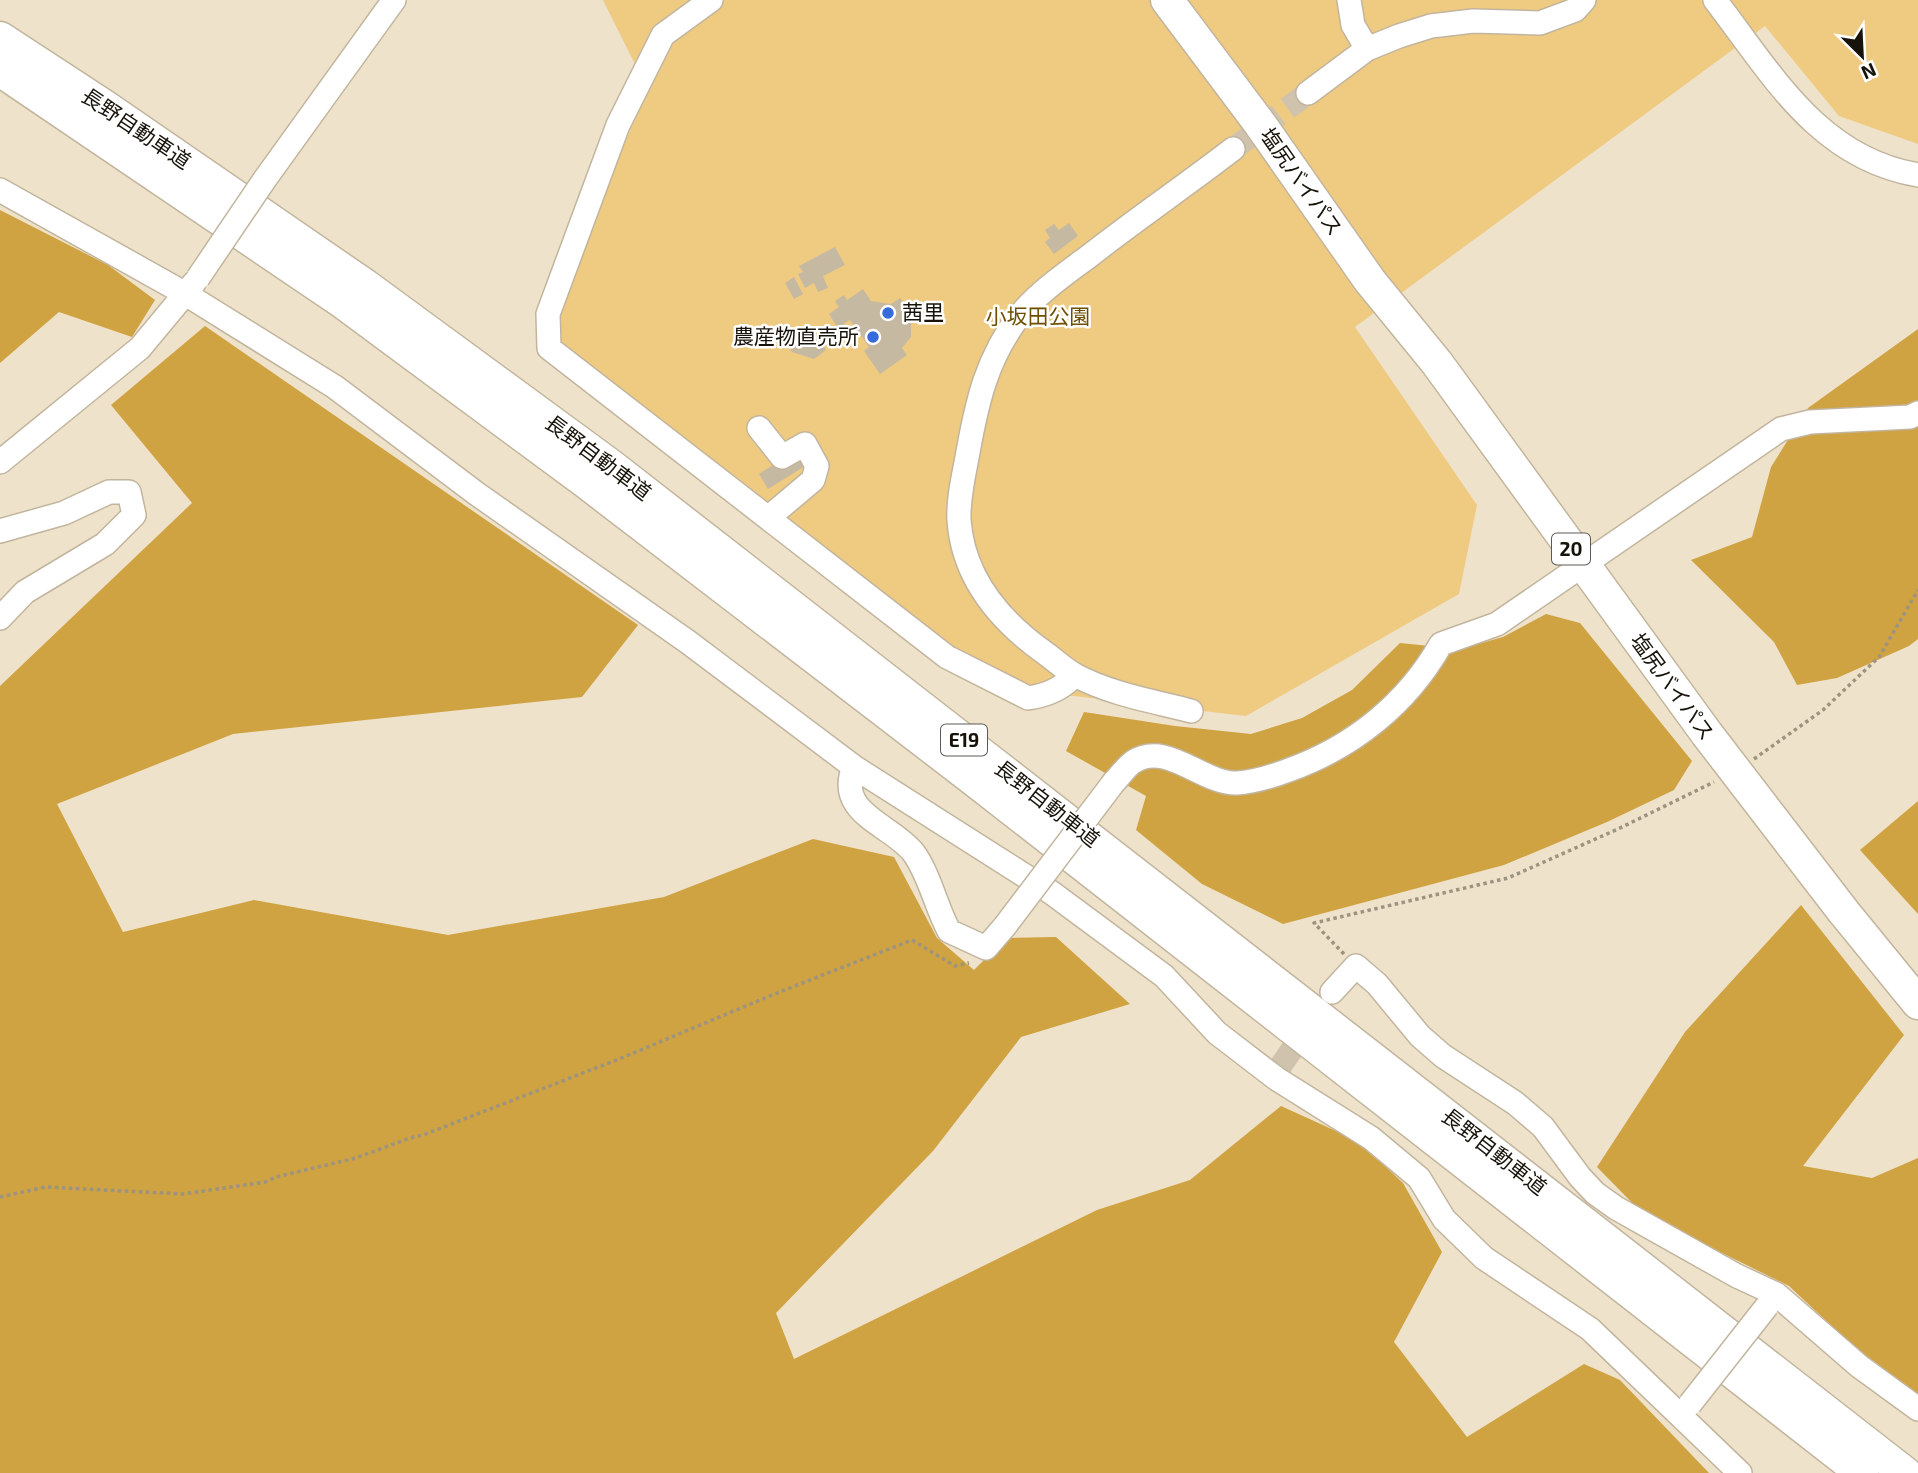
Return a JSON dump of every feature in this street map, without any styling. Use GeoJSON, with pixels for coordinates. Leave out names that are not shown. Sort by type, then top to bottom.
{"type":"FeatureCollection","features":[{"type":"Feature","properties":{"kind":"highway","name":"塩尻バイパス"},"geometry":{"type":"LineString","coordinates":[[1167,0],[1260,124],[1370,281],[1437,363],[1707,734],[1843,911],[1918,1003]]}},
{"type":"Feature","properties":{"kind":"highway","name":"塩尻バイパス"},"geometry":{"type":"LineString","coordinates":[[1185,0],[1396,287],[1437,363]]}},
{"type":"Feature","properties":{"kind":"highway","name":"長野自動車道"},"geometry":{"type":"LineString","coordinates":[[0,38],[366,286],[610,465],[1905,1473]]}},
{"type":"Feature","properties":{"kind":"highway","name":"長野自動車道"},"geometry":{"type":"LineString","coordinates":[[0,70],[341,301],[587,483],[973,779],[1862,1473]]}},
{"type":"Feature","properties":{"kind":"street"},"geometry":{"type":"LineString","coordinates":[[0,462],[141,348],[191,285],[394,0]]}},
{"type":"Feature","properties":{"kind":"street"},"geometry":{"type":"LineString","coordinates":[[711,0],[663,35],[618,125],[548,314],[549,348],[947,657],[1028,698],[1062,687],[1075,675]]}},
{"type":"Feature","properties":{"kind":"street"},"geometry":{"type":"LineString","coordinates":[[1349,0],[1353,24],[1367,49]]}},
{"type":"Feature","properties":{"kind":"street"},"geometry":{"type":"LineString","coordinates":[[1308,93],[1367,49],[1431,26],[1472,21],[1541,23],[1575,10],[1584,0]]}},
{"type":"Feature","properties":{"kind":"street"},"geometry":{"type":"LineString","coordinates":[[1715,0],[1801,112],[1836,143],[1894,171],[1918,175]]}},
{"type":"Feature","properties":{"kind":"street"},"geometry":{"type":"LineString","coordinates":[[1191,711],[1111,689],[1075,675],[1021,636],[981,590],[970,567],[962,546],[960,489],[974,413],[985,379],[999,347],[1020,314],[1058,279],[1233,149]]}},
{"type":"Feature","properties":{"kind":"street"},"geometry":{"type":"LineString","coordinates":[[0,190],[191,285],[335,387],[477,494],[688,642],[854,767],[1052,893],[1164,975],[1217,1033],[1371,1138],[1419,1178],[1444,1219],[1484,1258],[1590,1329],[1686,1410],[1740,1473]]}},
{"type":"Feature","properties":{"kind":"street"},"geometry":{"type":"LineString","coordinates":[[854,767],[849,780],[849,790],[856,805],[912,851],[949,931],[986,948],[1132,762],[1163,755],[1220,782],[1238,783],[1270,777],[1311,762],[1348,743],[1389,710],[1428,666],[1441,644],[1496,624],[1781,429],[1810,422],[1910,417],[1918,413]]}},
{"type":"Feature","properties":{"kind":"street"},"geometry":{"type":"LineString","coordinates":[[759,428],[782,457],[805,444],[817,466],[813,480],[768,518]]}},
{"type":"Feature","properties":{"kind":"street"},"geometry":{"type":"LineString","coordinates":[[0,531],[64,513],[109,492],[129,492],[134,515],[105,544],[25,592],[0,618]]}},
{"type":"Feature","properties":{"kind":"street"},"geometry":{"type":"LineString","coordinates":[[1332,992],[1356,966],[1377,984],[1420,1036],[1443,1056],[1515,1103],[1543,1127],[1580,1177],[1595,1192],[1616,1208],[1737,1276],[1918,1409]]}},
{"type":"Feature","properties":{"kind":"street"},"geometry":{"type":"LineString","coordinates":[[1686,1410],[1771,1300]]}},
{"type":"Feature","properties":{"kind":"path"},"geometry":{"type":"LineString","coordinates":[[1750,761],[1823,710],[1879,657],[1918,590]]}},
{"type":"Feature","properties":{"kind":"path"},"geometry":{"type":"LineString","coordinates":[[1356,966],[1314,923],[1508,878],[1618,829],[1718,779]]}},
{"type":"Feature","properties":{"kind":"path"},"geometry":{"type":"LineString","coordinates":[[0,1197],[46,1187],[183,1194],[265,1181],[356,1158],[423,1135],[912,940],[955,966],[971,963],[986,948]]}},
{"type":"Feature","properties":{"kind":"green space","name":"小坂田公園"},"geometry":{"type":"Polygon","coordinates":[[[603,0],[1918,0],[1918,144],[1839,116],[1765,26],[1355,327],[1477,505],[1459,594],[1246,716],[1031,691],[948,647],[545,339],[647,88],[603,0]]]}},
{"type":"Feature","properties":{"kind":"shaded area"},"geometry":{"type":"Polygon","coordinates":[[[0,210],[108,265],[155,300],[132,337],[59,312],[0,363],[0,210]]]}},
{"type":"Feature","properties":{"kind":"shaded area"},"geometry":{"type":"Polygon","coordinates":[[[205,326],[638,625],[582,697],[233,734],[57,804],[123,932],[254,900],[448,935],[664,897],[813,839],[894,857],[937,938],[974,970],[1006,938],[1056,937],[1130,1004],[1021,1037],[933,1151],[776,1313],[794,1359],[1097,1210],[1190,1180],[1281,1106],[1358,1141],[1403,1183],[1442,1252],[1394,1342],[1467,1437],[1584,1364],[1620,1380],[1709,1473],[0,1473],[0,686],[192,503],[111,405],[205,326]]]}},
{"type":"Feature","properties":{"kind":"shaded area"},"geometry":{"type":"Polygon","coordinates":[[[1918,329],[1918,639],[1909,646],[1837,678],[1797,685],[1774,642],[1691,560],[1752,537],[1771,467],[1808,408],[1918,329]]]}},
{"type":"Feature","properties":{"kind":"shaded area"},"geometry":{"type":"Polygon","coordinates":[[[1546,614],[1580,623],[1692,761],[1674,790],[1607,822],[1504,865],[1283,924],[1202,884],[1136,830],[1146,796],[1066,751],[1084,712],[1251,734],[1302,718],[1352,690],[1400,643],[1460,649],[1503,637],[1546,614]]]}},
{"type":"Feature","properties":{"kind":"shaded area"},"geometry":{"type":"Polygon","coordinates":[[[1918,801],[1918,914],[1860,850],[1918,801]]]}},
{"type":"Feature","properties":{"kind":"shaded area"},"geometry":{"type":"Polygon","coordinates":[[[1801,905],[1904,1035],[1803,1166],[1872,1178],[1918,1158],[1918,1399],[1898,1388],[1789,1286],[1643,1214],[1597,1167],[1685,1032],[1801,905]]]}},
{"type":"Feature","properties":{"kind":"building"},"geometry":{"type":"Polygon","coordinates":[[[1069,223],[1078,236],[1054,254],[1045,242],[1050,238],[1045,230],[1054,224],[1059,230],[1069,223]]]}},
{"type":"Feature","properties":{"kind":"building"},"geometry":{"type":"Polygon","coordinates":[[[835,247],[845,265],[823,276],[828,288],[818,292],[814,283],[805,288],[798,274],[803,272],[799,266],[835,247]]]}},
{"type":"Feature","properties":{"kind":"building"},"geometry":{"type":"Polygon","coordinates":[[[794,277],[803,294],[794,299],[785,283],[794,277]]]}},
{"type":"Feature","properties":{"kind":"building"},"geometry":{"type":"Polygon","coordinates":[[[863,289],[871,301],[891,304],[900,298],[911,314],[911,337],[902,348],[907,355],[880,374],[864,351],[869,347],[850,320],[838,328],[829,314],[839,307],[835,301],[844,295],[847,300],[863,289]]]}},
{"type":"Feature","properties":{"kind":"building"},"geometry":{"type":"Polygon","coordinates":[[[799,330],[819,336],[826,350],[814,359],[792,352],[784,340],[799,330]]]}},
{"type":"Feature","properties":{"kind":"building"},"geometry":{"type":"Polygon","coordinates":[[[800,448],[810,463],[768,489],[759,474],[800,448]]]}},
{"type":"Feature","properties":{"kind":"tunnel"},"geometry":{"type":"LineString","coordinates":[[1233,149],[1308,93]]}},
{"type":"Feature","properties":{"kind":"tunnel"},"geometry":{"type":"LineString","coordinates":[[1280,1067],[1310,1023]]}},
{"type":"Feature","properties":{"kind":"place","name":"茜里"},"geometry":{"type":"Point","coordinates":[888,313]}},
{"type":"Feature","properties":{"kind":"place","name":"農産物直売所"},"geometry":{"type":"Point","coordinates":[873,337]}}]}
